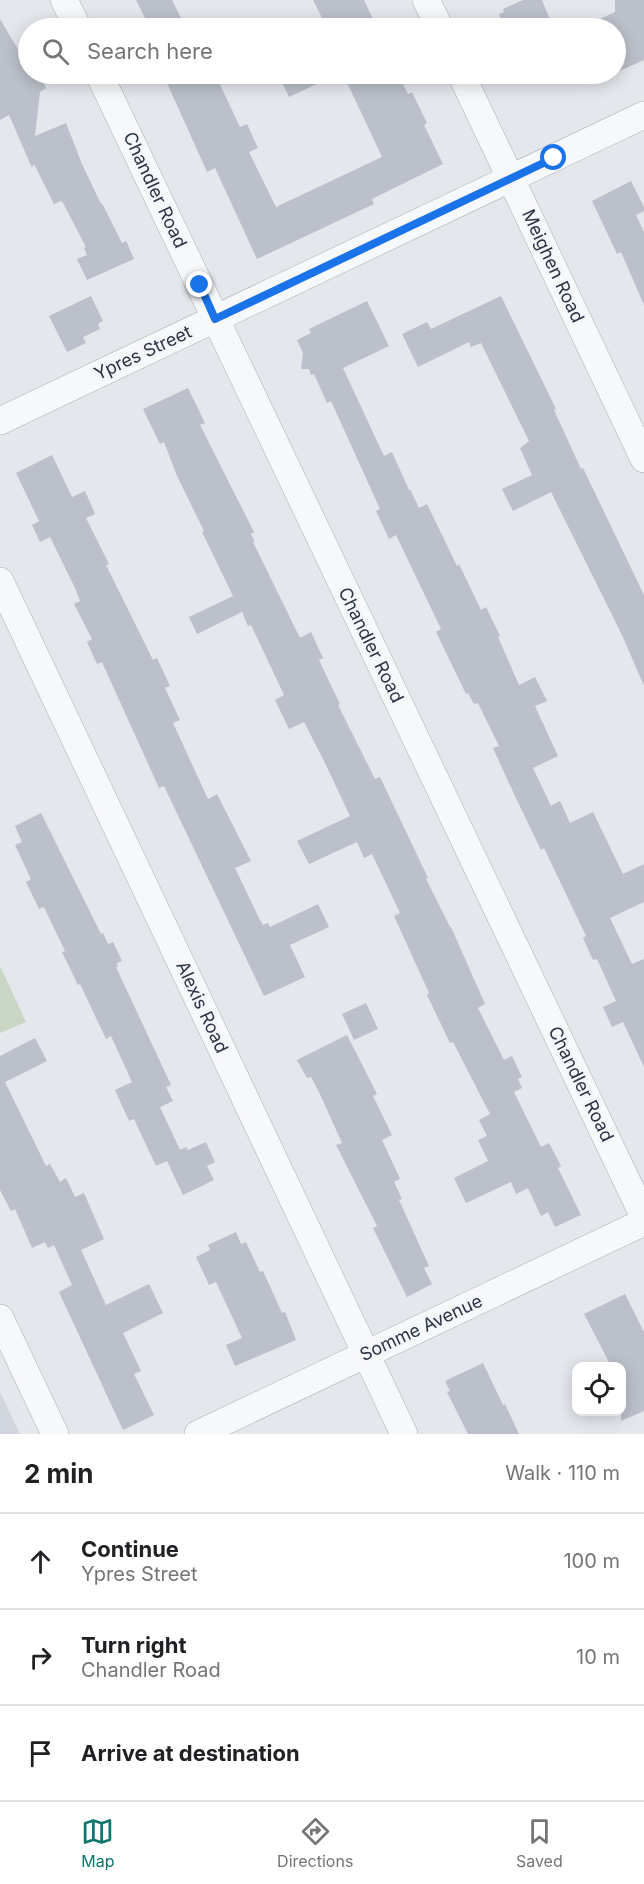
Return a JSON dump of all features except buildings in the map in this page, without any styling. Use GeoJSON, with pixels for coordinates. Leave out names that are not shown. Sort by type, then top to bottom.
{"type":"FeatureCollection","features":[{"type":"Feature","properties":{"kind":"street"},"geometry":{"type":"LineString","coordinates":[[64,0],[73,18]]}},
{"type":"Feature","properties":{"kind":"street"},"geometry":{"type":"LineString","coordinates":[[426,0],[435,18]]}},
{"type":"Feature","properties":{"kind":"street","name":"Chandler Road"},"geometry":{"type":"LineString","coordinates":[[104,84],[644,1216]]}},
{"type":"Feature","properties":{"kind":"street","name":"Meighen Road"},"geometry":{"type":"LineString","coordinates":[[466,84],[644,459]]}},
{"type":"Feature","properties":{"kind":"street","name":"Ypres Street"},"geometry":{"type":"LineString","coordinates":[[0,421],[644,115]]}},
{"type":"Feature","properties":{"kind":"street","name":"Alexis Road"},"geometry":{"type":"LineString","coordinates":[[0,581],[404,1434]]}},
{"type":"Feature","properties":{"kind":"street","name":"Somme Avenue"},"geometry":{"type":"LineString","coordinates":[[198,1434],[644,1222]]}},
{"type":"Feature","properties":{"kind":"street"},"geometry":{"type":"LineString","coordinates":[[0,1318],[55,1434]]}},
{"type":"Feature","properties":{"kind":"shaded area"},"geometry":{"type":"Polygon","coordinates":[[[0,1392],[20,1434],[0,1434],[0,1392]]]}},
{"type":"Feature","properties":{"kind":"green space"},"geometry":{"type":"Polygon","coordinates":[[[0,966],[26,1022],[0,1033],[0,966]]]}},
{"type":"Feature","properties":{"kind":"route"},"geometry":{"type":"LineString","coordinates":[[200,285],[215,319],[554,158]]}}]}
